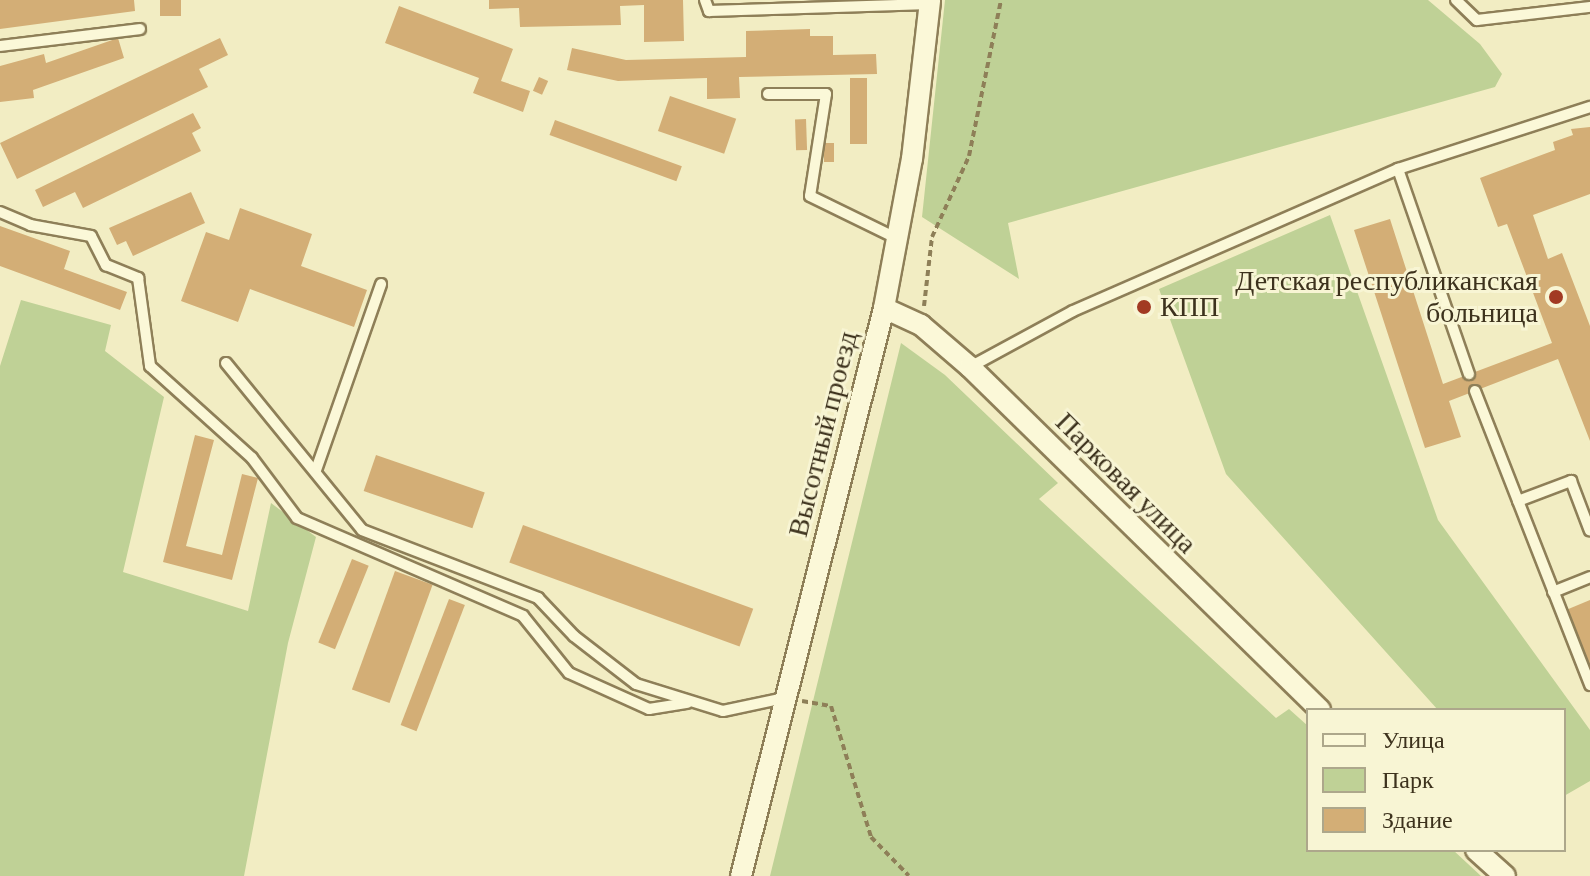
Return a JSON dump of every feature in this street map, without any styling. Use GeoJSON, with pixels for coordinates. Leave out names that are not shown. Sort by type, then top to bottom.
{"type":"FeatureCollection","features":[{"type":"Feature","properties":{"kind":"street","name":"Высотный проезд"},"geometry":{"type":"LineString","coordinates":[[741,876],[884,308],[898,239],[930,2]]}},
{"type":"Feature","properties":{"kind":"street","name":"Парковая улица"},"geometry":{"type":"LineString","coordinates":[[884,308],[921,325],[970,367],[1318,708]]}},
{"type":"Feature","properties":{"kind":"street"},"geometry":{"type":"LineString","coordinates":[[1478,852],[1505,876]]}},
{"type":"Feature","properties":{"kind":"lane"},"geometry":{"type":"LineString","coordinates":[[705,0],[709,11],[930,2]]}},
{"type":"Feature","properties":{"kind":"lane"},"geometry":{"type":"LineString","coordinates":[[1456,0],[1477,20],[1590,7]]}},
{"type":"Feature","properties":{"kind":"lane"},"geometry":{"type":"LineString","coordinates":[[0,46],[140,29]]}},
{"type":"Feature","properties":{"kind":"lane"},"geometry":{"type":"LineString","coordinates":[[768,94],[826,94],[810,196],[898,239]]}},
{"type":"Feature","properties":{"kind":"lane"},"geometry":{"type":"LineString","coordinates":[[970,367],[1073,311],[1398,169],[1590,107]]}},
{"type":"Feature","properties":{"kind":"lane"},"geometry":{"type":"LineString","coordinates":[[1398,169],[1469,374]]}},
{"type":"Feature","properties":{"kind":"lane"},"geometry":{"type":"LineString","coordinates":[[0,212],[30,225],[91,236],[106,265],[138,278],[150,366],[252,458],[297,518],[523,616],[569,673],[649,709],[688,703]]}},
{"type":"Feature","properties":{"kind":"lane"},"geometry":{"type":"LineString","coordinates":[[316,470],[381,284]]}},
{"type":"Feature","properties":{"kind":"lane"},"geometry":{"type":"LineString","coordinates":[[226,363],[362,530],[538,598],[574,636],[636,684],[688,703],[723,711],[784,698]]}},
{"type":"Feature","properties":{"kind":"lane"},"geometry":{"type":"LineString","coordinates":[[1475,391],[1590,685]]}},
{"type":"Feature","properties":{"kind":"lane"},"geometry":{"type":"LineString","coordinates":[[1518,501],[1571,481],[1590,531]]}},
{"type":"Feature","properties":{"kind":"lane"},"geometry":{"type":"LineString","coordinates":[[1553,592],[1590,577]]}},
{"type":"Feature","properties":{"kind":"path"},"geometry":{"type":"LineString","coordinates":[[921,325],[932,237],[969,156],[1001,0]]}},
{"type":"Feature","properties":{"kind":"path"},"geometry":{"type":"LineString","coordinates":[[784,698],[831,706],[871,837],[909,876]]}},
{"type":"Feature","properties":{"kind":"green space"},"geometry":{"type":"Polygon","coordinates":[[[945,0],[1428,0],[1480,44],[1502,74],[1495,87],[1008,223],[1019,279],[922,217],[945,0]]]}},
{"type":"Feature","properties":{"kind":"green space"},"geometry":{"type":"Polygon","coordinates":[[[1330,215],[1438,520],[1590,730],[1590,781],[1566,795],[1566,708],[1436,708],[1226,474],[1159,289],[1330,215]]]}},
{"type":"Feature","properties":{"kind":"green space"},"geometry":{"type":"Polygon","coordinates":[[[21,300],[111,325],[105,351],[164,397],[123,572],[248,611],[271,503],[316,537],[288,643],[244,876],[0,876],[0,366],[21,300]]]}},
{"type":"Feature","properties":{"kind":"green space"},"geometry":{"type":"Polygon","coordinates":[[[901,343],[945,375],[1058,483],[1039,499],[1276,718],[1289,709],[1306,724],[1306,852],[1455,852],[1481,876],[770,876],[901,343]]]}},
{"type":"Feature","properties":{"kind":"building"},"geometry":{"type":"Polygon","coordinates":[[[0,0],[134,0],[135,11],[0,29],[0,0]]]}},
{"type":"Feature","properties":{"kind":"building"},"geometry":{"type":"Polygon","coordinates":[[[160,0],[181,0],[181,16],[160,16],[160,0]]]}},
{"type":"Feature","properties":{"kind":"building"},"geometry":{"type":"Polygon","coordinates":[[[489,0],[683,0],[684,41],[644,42],[644,5],[620,6],[621,25],[520,27],[519,8],[489,9],[489,0]]]}},
{"type":"Feature","properties":{"kind":"building"},"geometry":{"type":"Polygon","coordinates":[[[399,6],[513,49],[501,81],[530,91],[523,112],[473,93],[479,78],[385,43],[399,6]]]}},
{"type":"Feature","properties":{"kind":"building"},"geometry":{"type":"Polygon","coordinates":[[[810,29],[810,36],[833,36],[833,55],[876,54],[877,74],[739,77],[740,98],[707,99],[707,78],[618,81],[567,70],[572,48],[626,60],[746,57],[746,31],[810,29]]]}},
{"type":"Feature","properties":{"kind":"building"},"geometry":{"type":"Polygon","coordinates":[[[118,38],[124,58],[33,90],[34,98],[0,102],[0,66],[44,54],[46,63],[118,38]]]}},
{"type":"Feature","properties":{"kind":"building"},"geometry":{"type":"Polygon","coordinates":[[[220,38],[228,55],[199,69],[208,87],[17,179],[0,143],[220,38]]]}},
{"type":"Feature","properties":{"kind":"building"},"geometry":{"type":"Polygon","coordinates":[[[539,77],[548,81],[542,95],[533,91],[539,77]]]}},
{"type":"Feature","properties":{"kind":"building"},"geometry":{"type":"Polygon","coordinates":[[[850,78],[867,78],[867,144],[850,144],[850,78]]]}},
{"type":"Feature","properties":{"kind":"building"},"geometry":{"type":"Polygon","coordinates":[[[670,96],[736,119],[724,154],[658,131],[670,96]]]}},
{"type":"Feature","properties":{"kind":"building"},"geometry":{"type":"Polygon","coordinates":[[[193,113],[201,128],[192,133],[201,151],[83,208],[75,192],[43,207],[35,190],[193,113]]]}},
{"type":"Feature","properties":{"kind":"building"},"geometry":{"type":"Polygon","coordinates":[[[795,119],[806,119],[807,150],[796,150],[795,119]]]}},
{"type":"Feature","properties":{"kind":"building"},"geometry":{"type":"Polygon","coordinates":[[[555,120],[682,166],[676,181],[550,135],[555,120]]]}},
{"type":"Feature","properties":{"kind":"building","name":"Детская республиканская больница"},"geometry":{"type":"Polygon","coordinates":[[[1590,127],[1590,194],[1533,215],[1548,259],[1562,253],[1590,326],[1590,441],[1558,359],[1449,401],[1461,437],[1425,448],[1354,230],[1390,219],[1443,384],[1552,343],[1507,224],[1498,227],[1480,178],[1555,150],[1553,142],[1573,135],[1571,129],[1590,127]]]}},
{"type":"Feature","properties":{"kind":"building"},"geometry":{"type":"Polygon","coordinates":[[[824,143],[834,143],[834,162],[824,162],[824,143]]]}},
{"type":"Feature","properties":{"kind":"building"},"geometry":{"type":"Polygon","coordinates":[[[191,192],[205,223],[133,256],[126,241],[117,245],[109,228],[191,192]]]}},
{"type":"Feature","properties":{"kind":"building"},"geometry":{"type":"Polygon","coordinates":[[[240,208],[312,234],[301,266],[367,290],[354,327],[250,289],[238,322],[181,301],[206,232],[229,240],[240,208]]]}},
{"type":"Feature","properties":{"kind":"building"},"geometry":{"type":"Polygon","coordinates":[[[0,226],[70,251],[64,269],[127,292],[120,310],[0,266],[0,226]]]}},
{"type":"Feature","properties":{"kind":"building","name":"КПП"},"geometry":{"type":"Polygon","coordinates":[[[1149,298],[1153,311],[1138,316],[1134,303],[1149,298]]]}},
{"type":"Feature","properties":{"kind":"building"},"geometry":{"type":"Polygon","coordinates":[[[195,435],[214,440],[186,546],[222,555],[242,474],[258,478],[232,580],[163,562],[195,435]]]}},
{"type":"Feature","properties":{"kind":"building"},"geometry":{"type":"Polygon","coordinates":[[[376,455],[485,492],[472,528],[364,491],[376,455]]]}},
{"type":"Feature","properties":{"kind":"building"},"geometry":{"type":"Polygon","coordinates":[[[523,525],[753,609],[740,646],[509,563],[523,525]]]}},
{"type":"Feature","properties":{"kind":"building"},"geometry":{"type":"Polygon","coordinates":[[[352,559],[369,566],[335,649],[318,642],[352,559]]]}},
{"type":"Feature","properties":{"kind":"building"},"geometry":{"type":"Polygon","coordinates":[[[395,571],[433,585],[389,703],[352,689],[395,571]]]}},
{"type":"Feature","properties":{"kind":"building"},"geometry":{"type":"Polygon","coordinates":[[[449,599],[465,605],[416,731],[401,725],[449,599]]]}},
{"type":"Feature","properties":{"kind":"building"},"geometry":{"type":"Polygon","coordinates":[[[1590,600],[1590,673],[1566,610],[1590,600]]]}},
{"type":"Feature","properties":{"kind":"place","name":"Детская республиканская больница"},"geometry":{"type":"Point","coordinates":[1556,297]}},
{"type":"Feature","properties":{"kind":"place","name":"КПП"},"geometry":{"type":"Point","coordinates":[1144,307]}}]}
